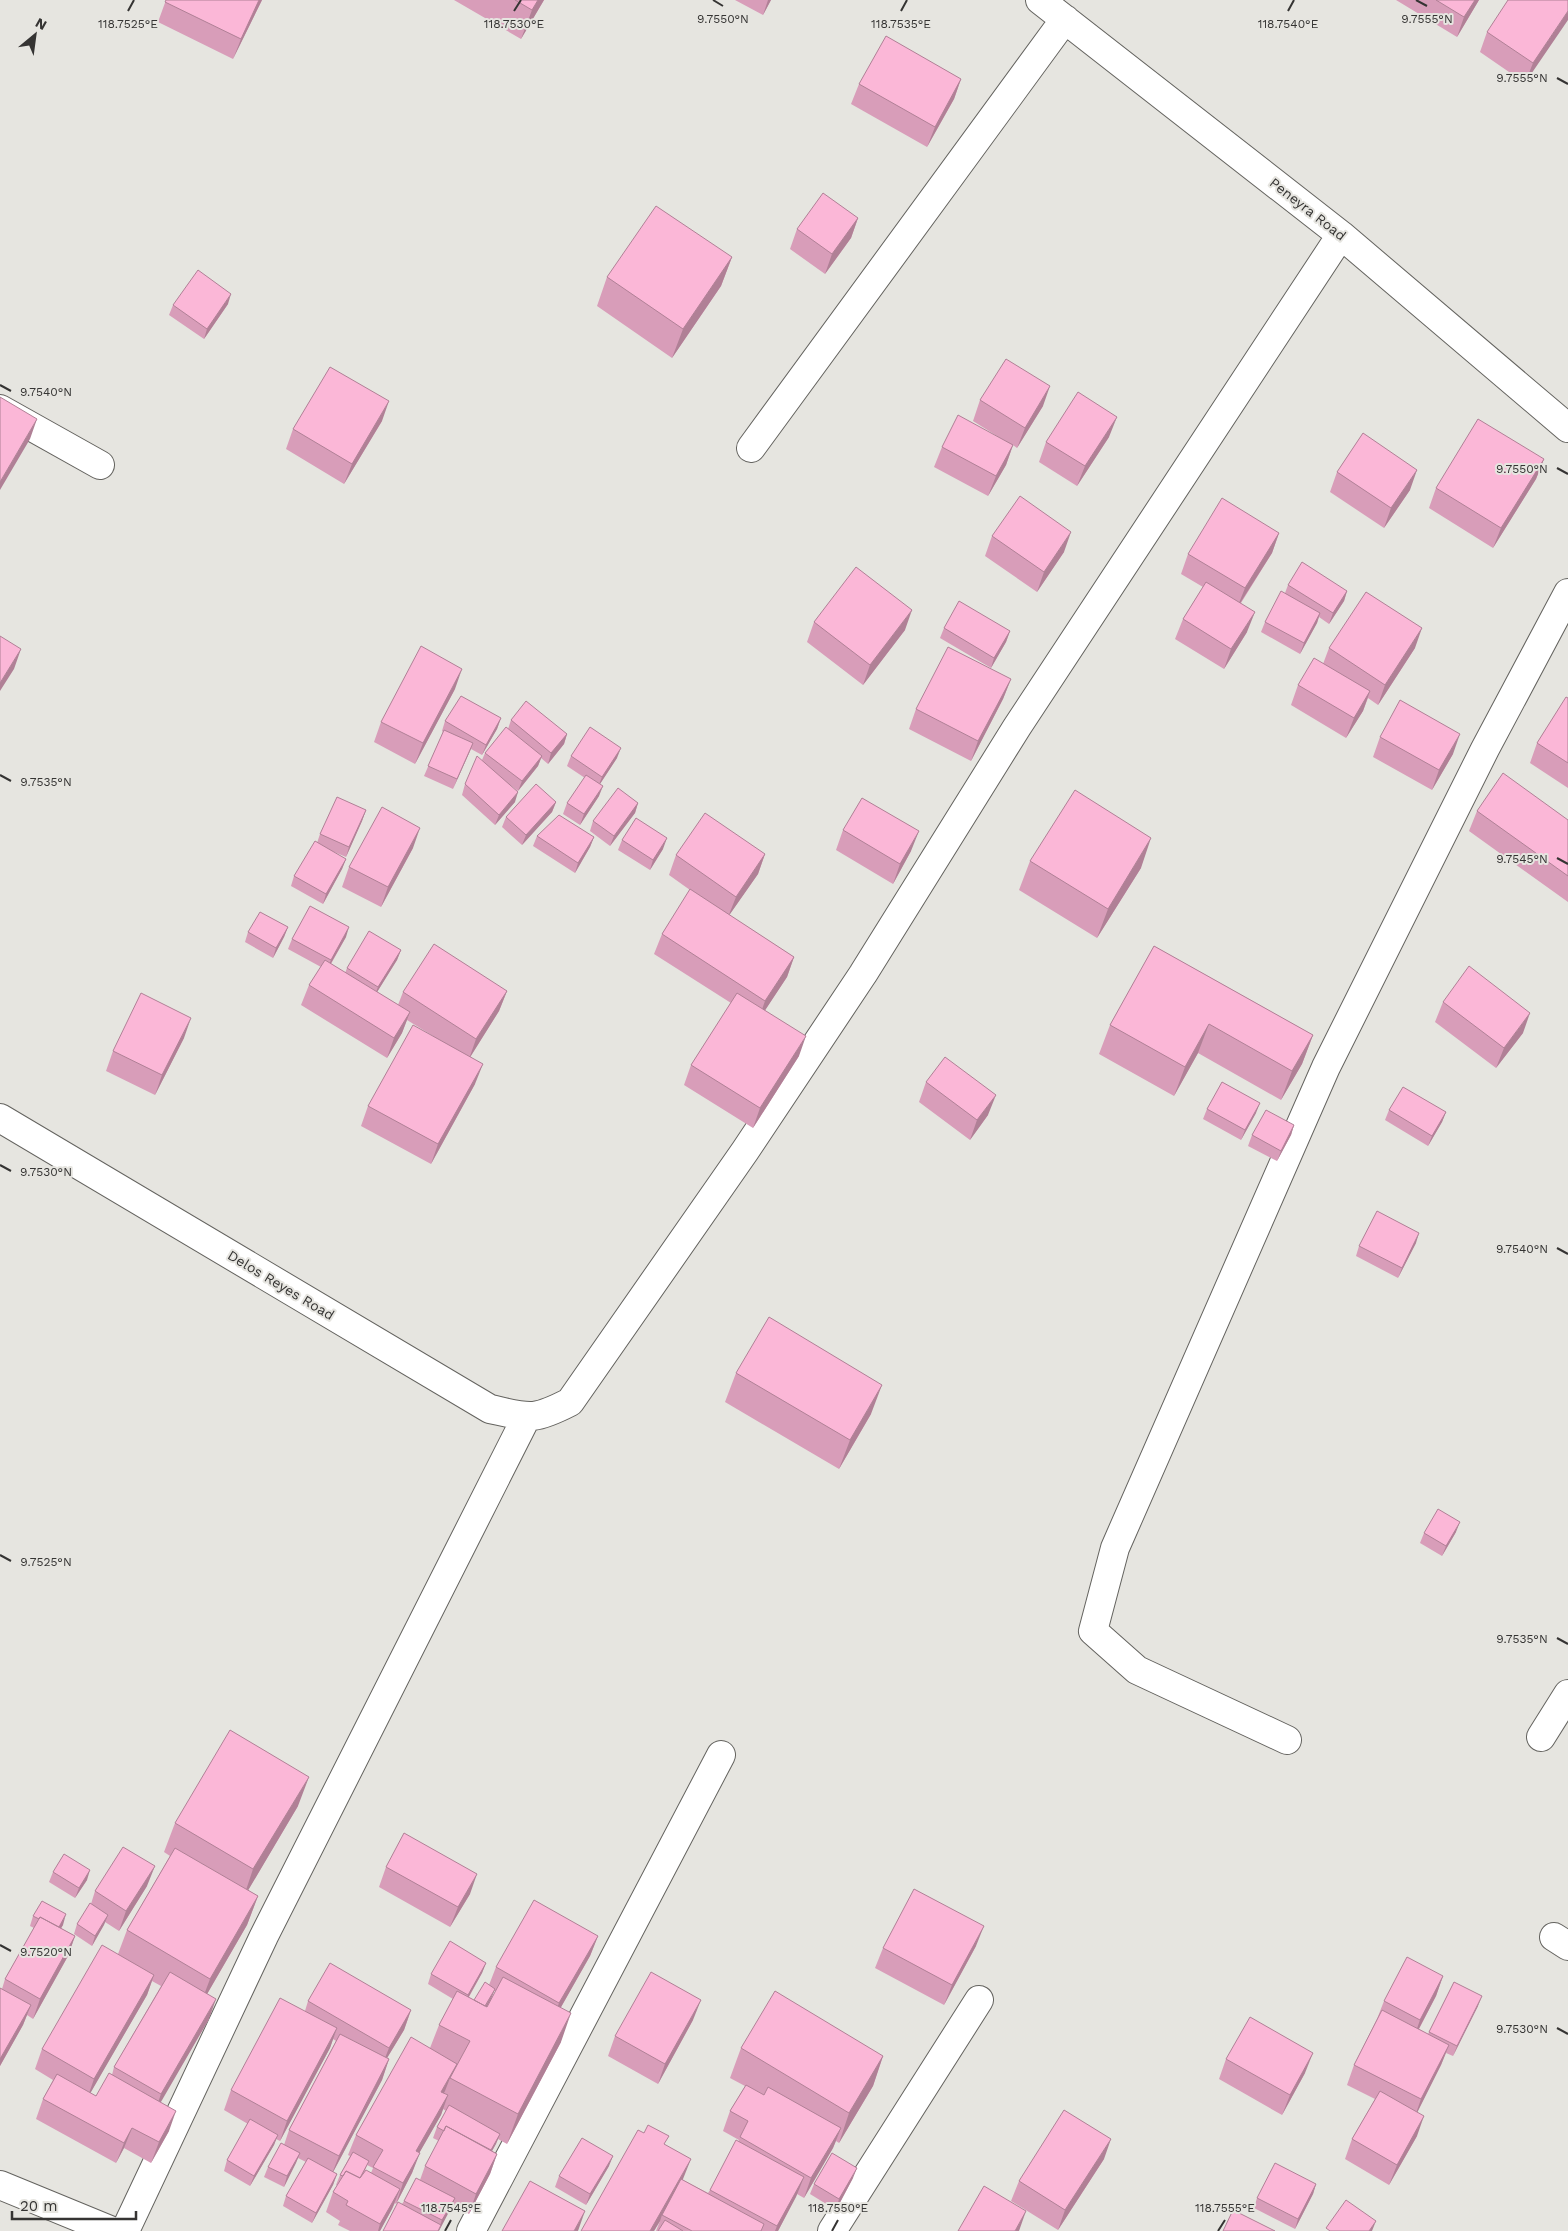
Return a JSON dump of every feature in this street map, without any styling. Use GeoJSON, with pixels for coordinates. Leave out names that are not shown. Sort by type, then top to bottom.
{"type":"FeatureCollection","features":[{"type":"Feature","properties":{"kind":"street","name":"Peneyra Road"},"geometry":{"type":"LineString","coordinates":[[1040,0],[1342,235],[1568,428]]}},
{"type":"Feature","properties":{"kind":"street"},"geometry":{"type":"LineString","coordinates":[[751,448],[1065,19]]}},
{"type":"Feature","properties":{"kind":"street","name":"Delos Reyes Road"},"geometry":{"type":"LineString","coordinates":[[0,1118],[490,1409],[526,1418],[546,1415],[570,1402],[745,1150],[863,974],[1017,728],[1342,235]]}},
{"type":"Feature","properties":{"kind":"street"},"geometry":{"type":"LineString","coordinates":[[0,409],[100,465]]}},
{"type":"Feature","properties":{"kind":"street"},"geometry":{"type":"LineString","coordinates":[[1287,1740],[1137,1670],[1093,1631],[1115,1548],[1326,1067],[1485,748],[1568,593]]}},
{"type":"Feature","properties":{"kind":"street"},"geometry":{"type":"LineString","coordinates":[[125,2231],[264,1936],[526,1418]]}},
{"type":"Feature","properties":{"kind":"street"},"geometry":{"type":"LineString","coordinates":[[1541,1737],[1568,1694]]}},
{"type":"Feature","properties":{"kind":"street"},"geometry":{"type":"LineString","coordinates":[[471,2231],[721,1755]]}},
{"type":"Feature","properties":{"kind":"street"},"geometry":{"type":"LineString","coordinates":[[832,2231],[979,2000]]}},
{"type":"Feature","properties":{"kind":"street"},"geometry":{"type":"LineString","coordinates":[[0,2185],[112,2231]]}},
{"type":"Feature","properties":{"kind":"building"},"geometry":{"type":"Polygon","coordinates":[[[166,0],[259,0],[241,39],[165,2],[166,0]]]}},
{"type":"Feature","properties":{"kind":"building"},"geometry":{"type":"Polygon","coordinates":[[[515,0],[538,0],[532,10],[515,0]]]}},
{"type":"Feature","properties":{"kind":"building"},"geometry":{"type":"Polygon","coordinates":[[[1436,0],[1475,0],[1464,17],[1436,0]]]}},
{"type":"Feature","properties":{"kind":"building"},"geometry":{"type":"Polygon","coordinates":[[[1508,0],[1568,0],[1568,11],[1533,63],[1487,32],[1508,0]]]}},
{"type":"Feature","properties":{"kind":"building"},"geometry":{"type":"Polygon","coordinates":[[[886,36],[961,79],[935,127],[859,84],[886,36]]]}},
{"type":"Feature","properties":{"kind":"building"},"geometry":{"type":"Polygon","coordinates":[[[823,193],[858,218],[832,254],[797,229],[823,193]]]}},
{"type":"Feature","properties":{"kind":"building"},"geometry":{"type":"Polygon","coordinates":[[[656,206],[732,257],[683,329],[607,277],[656,206]]]}},
{"type":"Feature","properties":{"kind":"building"},"geometry":{"type":"Polygon","coordinates":[[[198,270],[231,294],[207,329],[173,305],[198,270]]]}},
{"type":"Feature","properties":{"kind":"building"},"geometry":{"type":"Polygon","coordinates":[[[1006,359],[1050,386],[1025,428],[980,400],[1006,359]]]}},
{"type":"Feature","properties":{"kind":"building"},"geometry":{"type":"Polygon","coordinates":[[[330,367],[389,401],[352,464],[293,429],[330,367]]]}},
{"type":"Feature","properties":{"kind":"building"},"geometry":{"type":"Polygon","coordinates":[[[1078,392],[1117,417],[1085,466],[1046,442],[1078,392]]]}},
{"type":"Feature","properties":{"kind":"building"},"geometry":{"type":"Polygon","coordinates":[[[0,397],[37,419],[0,482],[0,397]]]}},
{"type":"Feature","properties":{"kind":"building"},"geometry":{"type":"Polygon","coordinates":[[[958,415],[1013,445],[996,476],[942,447],[958,415]]]}},
{"type":"Feature","properties":{"kind":"building"},"geometry":{"type":"Polygon","coordinates":[[[1478,419],[1544,459],[1501,528],[1436,488],[1478,419]]]}},
{"type":"Feature","properties":{"kind":"building"},"geometry":{"type":"Polygon","coordinates":[[[1363,433],[1417,470],[1391,508],[1337,472],[1363,433]]]}},
{"type":"Feature","properties":{"kind":"building"},"geometry":{"type":"Polygon","coordinates":[[[1020,496],[1071,532],[1044,572],[992,536],[1020,496]]]}},
{"type":"Feature","properties":{"kind":"building"},"geometry":{"type":"Polygon","coordinates":[[[1222,498],[1279,533],[1245,588],[1188,554],[1222,498]]]}},
{"type":"Feature","properties":{"kind":"building"},"geometry":{"type":"Polygon","coordinates":[[[1302,562],[1347,591],[1333,613],[1288,585],[1302,562]]]}},
{"type":"Feature","properties":{"kind":"building"},"geometry":{"type":"Polygon","coordinates":[[[856,567],[912,610],[870,665],[814,622],[856,567]]]}},
{"type":"Feature","properties":{"kind":"building"},"geometry":{"type":"Polygon","coordinates":[[[1206,582],[1255,612],[1231,649],[1183,619],[1206,582]]]}},
{"type":"Feature","properties":{"kind":"building"},"geometry":{"type":"Polygon","coordinates":[[[1281,591],[1320,613],[1304,643],[1265,622],[1281,591]]]}},
{"type":"Feature","properties":{"kind":"building"},"geometry":{"type":"Polygon","coordinates":[[[1366,592],[1422,628],[1385,685],[1329,648],[1366,592]]]}},
{"type":"Feature","properties":{"kind":"building"},"geometry":{"type":"Polygon","coordinates":[[[959,601],[1010,631],[994,658],[944,628],[959,601]]]}},
{"type":"Feature","properties":{"kind":"building"},"geometry":{"type":"Polygon","coordinates":[[[0,636],[21,649],[0,683],[0,636]]]}},
{"type":"Feature","properties":{"kind":"building"},"geometry":{"type":"Polygon","coordinates":[[[421,646],[462,669],[423,743],[381,722],[421,646]]]}},
{"type":"Feature","properties":{"kind":"building"},"geometry":{"type":"Polygon","coordinates":[[[948,647],[1011,679],[978,741],[916,709],[948,647]]]}},
{"type":"Feature","properties":{"kind":"building"},"geometry":{"type":"Polygon","coordinates":[[[1314,658],[1370,691],[1354,718],[1298,685],[1314,658]]]}},
{"type":"Feature","properties":{"kind":"building"},"geometry":{"type":"Polygon","coordinates":[[[461,696],[501,718],[486,745],[445,721],[461,696]]]}},
{"type":"Feature","properties":{"kind":"building"},"geometry":{"type":"Polygon","coordinates":[[[1566,697],[1568,698],[1568,763],[1537,743],[1566,697]]]}},
{"type":"Feature","properties":{"kind":"building"},"geometry":{"type":"Polygon","coordinates":[[[1400,700],[1460,734],[1439,770],[1380,737],[1400,700]]]}},
{"type":"Feature","properties":{"kind":"building"},"geometry":{"type":"Polygon","coordinates":[[[526,701],[567,734],[551,753],[511,720],[526,701]]]}},
{"type":"Feature","properties":{"kind":"building"},"geometry":{"type":"Polygon","coordinates":[[[506,727],[542,756],[522,781],[485,753],[506,727]]]}},
{"type":"Feature","properties":{"kind":"building"},"geometry":{"type":"Polygon","coordinates":[[[590,727],[621,748],[602,777],[571,756],[590,727]]]}},
{"type":"Feature","properties":{"kind":"building"},"geometry":{"type":"Polygon","coordinates":[[[444,730],[473,743],[457,779],[428,766],[444,730]]]}},
{"type":"Feature","properties":{"kind":"building"},"geometry":{"type":"Polygon","coordinates":[[[477,756],[518,792],[499,815],[465,784],[477,756]]]}},
{"type":"Feature","properties":{"kind":"building"},"geometry":{"type":"Polygon","coordinates":[[[1503,773],[1568,820],[1568,876],[1477,811],[1503,773]]]}},
{"type":"Feature","properties":{"kind":"building"},"geometry":{"type":"Polygon","coordinates":[[[586,775],[603,786],[584,814],[567,803],[586,775]]]}},
{"type":"Feature","properties":{"kind":"building"},"geometry":{"type":"Polygon","coordinates":[[[536,784],[556,802],[526,835],[506,817],[536,784]]]}},
{"type":"Feature","properties":{"kind":"building"},"geometry":{"type":"Polygon","coordinates":[[[618,788],[638,803],[614,836],[593,821],[618,788]]]}},
{"type":"Feature","properties":{"kind":"building"},"geometry":{"type":"Polygon","coordinates":[[[1075,790],[1151,838],[1108,909],[1030,861],[1075,790]]]}},
{"type":"Feature","properties":{"kind":"building"},"geometry":{"type":"Polygon","coordinates":[[[337,797],[366,810],[349,847],[320,834],[337,797]]]}},
{"type":"Feature","properties":{"kind":"building"},"geometry":{"type":"Polygon","coordinates":[[[862,798],[919,831],[900,864],[843,830],[862,798]]]}},
{"type":"Feature","properties":{"kind":"building"},"geometry":{"type":"Polygon","coordinates":[[[382,807],[420,828],[388,887],[349,867],[382,807]]]}},
{"type":"Feature","properties":{"kind":"building"},"geometry":{"type":"Polygon","coordinates":[[[705,813],[765,854],[736,897],[676,855],[705,813]]]}},
{"type":"Feature","properties":{"kind":"building"},"geometry":{"type":"Polygon","coordinates":[[[559,815],[594,837],[578,863],[537,836],[559,815]]]}},
{"type":"Feature","properties":{"kind":"building"},"geometry":{"type":"Polygon","coordinates":[[[636,818],[667,838],[653,860],[622,840],[636,818]]]}},
{"type":"Feature","properties":{"kind":"building"},"geometry":{"type":"Polygon","coordinates":[[[315,841],[346,859],[326,894],[294,876],[315,841]]]}},
{"type":"Feature","properties":{"kind":"building"},"geometry":{"type":"Polygon","coordinates":[[[690,889],[794,957],[765,1001],[662,934],[690,889]]]}},
{"type":"Feature","properties":{"kind":"building"},"geometry":{"type":"Polygon","coordinates":[[[310,906],[349,927],[331,960],[292,939],[310,906]]]}},
{"type":"Feature","properties":{"kind":"building"},"geometry":{"type":"Polygon","coordinates":[[[260,912],[288,927],[276,948],[248,932],[260,912]]]}},
{"type":"Feature","properties":{"kind":"building"},"geometry":{"type":"Polygon","coordinates":[[[369,931],[401,950],[378,987],[347,968],[369,931]]]}},
{"type":"Feature","properties":{"kind":"building"},"geometry":{"type":"Polygon","coordinates":[[[434,944],[507,991],[476,1039],[403,992],[434,944]]]}},
{"type":"Feature","properties":{"kind":"building"},"geometry":{"type":"Polygon","coordinates":[[[1154,946],[1313,1035],[1292,1071],[1209,1024],[1185,1067],[1110,1025],[1154,946]]]}},
{"type":"Feature","properties":{"kind":"building"},"geometry":{"type":"Polygon","coordinates":[[[325,960],[410,1012],[394,1038],[309,985],[325,960]]]}},
{"type":"Feature","properties":{"kind":"building"},"geometry":{"type":"Polygon","coordinates":[[[1469,966],[1530,1013],[1504,1048],[1443,1002],[1469,966]]]}},
{"type":"Feature","properties":{"kind":"building"},"geometry":{"type":"Polygon","coordinates":[[[141,993],[191,1018],[162,1075],[113,1051],[141,993]]]}},
{"type":"Feature","properties":{"kind":"building"},"geometry":{"type":"Polygon","coordinates":[[[737,993],[806,1036],[760,1108],[691,1065],[737,993]]]}},
{"type":"Feature","properties":{"kind":"building"},"geometry":{"type":"Polygon","coordinates":[[[413,1025],[483,1064],[438,1144],[368,1106],[413,1025]]]}},
{"type":"Feature","properties":{"kind":"building"},"geometry":{"type":"Polygon","coordinates":[[[945,1057],[996,1095],[977,1120],[926,1082],[945,1057]]]}},
{"type":"Feature","properties":{"kind":"building"},"geometry":{"type":"Polygon","coordinates":[[[1222,1082],[1260,1103],[1245,1130],[1207,1109],[1222,1082]]]}},
{"type":"Feature","properties":{"kind":"building"},"geometry":{"type":"Polygon","coordinates":[[[1403,1087],[1446,1112],[1432,1136],[1389,1110],[1403,1087]]]}},
{"type":"Feature","properties":{"kind":"building"},"geometry":{"type":"Polygon","coordinates":[[[1266,1110],[1294,1125],[1281,1151],[1252,1135],[1266,1110]]]}},
{"type":"Feature","properties":{"kind":"building"},"geometry":{"type":"Polygon","coordinates":[[[1377,1211],[1419,1233],[1402,1268],[1359,1246],[1377,1211]]]}},
{"type":"Feature","properties":{"kind":"building"},"geometry":{"type":"Polygon","coordinates":[[[769,1317],[882,1385],[850,1440],[736,1373],[769,1317]]]}},
{"type":"Feature","properties":{"kind":"building"},"geometry":{"type":"Polygon","coordinates":[[[1438,1509],[1460,1522],[1446,1546],[1424,1533],[1438,1509]]]}},
{"type":"Feature","properties":{"kind":"building"},"geometry":{"type":"Polygon","coordinates":[[[230,1730],[309,1777],[253,1869],[175,1823],[230,1730]]]}},
{"type":"Feature","properties":{"kind":"building"},"geometry":{"type":"Polygon","coordinates":[[[404,1833],[477,1874],[458,1907],[386,1867],[404,1833]]]}},
{"type":"Feature","properties":{"kind":"building"},"geometry":{"type":"Polygon","coordinates":[[[123,1847],[155,1866],[126,1911],[95,1891],[123,1847]]]}},
{"type":"Feature","properties":{"kind":"building"},"geometry":{"type":"Polygon","coordinates":[[[175,1848],[258,1896],[210,1979],[127,1930],[175,1848]]]}},
{"type":"Feature","properties":{"kind":"building"},"geometry":{"type":"Polygon","coordinates":[[[64,1854],[90,1870],[79,1888],[53,1872],[64,1854]]]}},
{"type":"Feature","properties":{"kind":"building"},"geometry":{"type":"Polygon","coordinates":[[[914,1889],[984,1926],[952,1985],[883,1948],[914,1889]]]}},
{"type":"Feature","properties":{"kind":"building"},"geometry":{"type":"Polygon","coordinates":[[[534,1900],[598,1936],[559,2003],[496,1967],[534,1900]]]}},
{"type":"Feature","properties":{"kind":"building"},"geometry":{"type":"Polygon","coordinates":[[[42,1901],[66,1914],[59,1927],[40,1917],[39,1919],[33,1916],[42,1901]]]}},
{"type":"Feature","properties":{"kind":"building"},"geometry":{"type":"Polygon","coordinates":[[[90,1903],[108,1915],[95,1936],[77,1924],[90,1903]]]}},
{"type":"Feature","properties":{"kind":"building"},"geometry":{"type":"Polygon","coordinates":[[[40,1917],[75,1936],[40,1999],[5,1979],[40,1917]]]}},
{"type":"Feature","properties":{"kind":"building"},"geometry":{"type":"Polygon","coordinates":[[[450,1941],[486,1963],[468,1995],[431,1974],[450,1941]]]}},
{"type":"Feature","properties":{"kind":"building"},"geometry":{"type":"Polygon","coordinates":[[[102,1945],[154,1975],[94,2079],[42,2049],[102,1945]]]}},
{"type":"Feature","properties":{"kind":"building"},"geometry":{"type":"Polygon","coordinates":[[[1407,1957],[1443,1976],[1420,2020],[1384,2001],[1407,1957]]]}},
{"type":"Feature","properties":{"kind":"building"},"geometry":{"type":"Polygon","coordinates":[[[330,1963],[411,2010],[389,2048],[308,2001],[330,1963]]]}},
{"type":"Feature","properties":{"kind":"building"},"geometry":{"type":"Polygon","coordinates":[[[170,1972],[216,1999],[161,2094],[114,2067],[170,1972]]]}},
{"type":"Feature","properties":{"kind":"building"},"geometry":{"type":"Polygon","coordinates":[[[651,1972],[701,2000],[665,2064],[615,2036],[651,1972]]]}},
{"type":"Feature","properties":{"kind":"building"},"geometry":{"type":"Polygon","coordinates":[[[503,1977],[571,2013],[518,2114],[450,2078],[470,2041],[439,2025],[457,1991],[487,2007],[503,1977]]]}},
{"type":"Feature","properties":{"kind":"building"},"geometry":{"type":"Polygon","coordinates":[[[485,1982],[495,1989],[485,2006],[474,2000],[485,1982]]]}},
{"type":"Feature","properties":{"kind":"building"},"geometry":{"type":"Polygon","coordinates":[[[1454,1982],[1482,1996],[1457,2046],[1429,2032],[1454,1982]]]}},
{"type":"Feature","properties":{"kind":"building"},"geometry":{"type":"Polygon","coordinates":[[[0,1988],[31,2005],[0,2059],[0,1988]]]}},
{"type":"Feature","properties":{"kind":"building"},"geometry":{"type":"Polygon","coordinates":[[[775,1991],[883,2056],[849,2113],[741,2048],[775,1991]]]}},
{"type":"Feature","properties":{"kind":"building"},"geometry":{"type":"Polygon","coordinates":[[[280,1998],[337,2028],[287,2121],[231,2090],[280,1998]]]}},
{"type":"Feature","properties":{"kind":"building"},"geometry":{"type":"Polygon","coordinates":[[[1382,2010],[1449,2045],[1421,2099],[1354,2065],[1382,2010]]]}},
{"type":"Feature","properties":{"kind":"building"},"geometry":{"type":"Polygon","coordinates":[[[1250,2017],[1313,2053],[1290,2095],[1226,2059],[1250,2017]]]}},
{"type":"Feature","properties":{"kind":"building"},"geometry":{"type":"Polygon","coordinates":[[[340,2034],[389,2059],[339,2156],[289,2130],[340,2034]]]}},
{"type":"Feature","properties":{"kind":"building"},"geometry":{"type":"Polygon","coordinates":[[[411,2037],[457,2064],[441,2092],[448,2095],[416,2151],[420,2153],[403,2183],[373,2167],[383,2150],[356,2135],[411,2037]]]}},
{"type":"Feature","properties":{"kind":"building"},"geometry":{"type":"Polygon","coordinates":[[[109,2073],[176,2111],[159,2142],[132,2128],[124,2143],[43,2099],[57,2074],[96,2096],[109,2073]]]}},
{"type":"Feature","properties":{"kind":"building"},"geometry":{"type":"Polygon","coordinates":[[[746,2085],[764,2095],[768,2087],[841,2128],[811,2178],[740,2137],[748,2121],[730,2111],[746,2085]]]}},
{"type":"Feature","properties":{"kind":"building"},"geometry":{"type":"Polygon","coordinates":[[[1380,2091],[1424,2116],[1397,2165],[1352,2139],[1380,2091]]]}},
{"type":"Feature","properties":{"kind":"building"},"geometry":{"type":"Polygon","coordinates":[[[449,2105],[500,2134],[491,2150],[446,2126],[444,2131],[437,2127],[449,2105]]]}},
{"type":"Feature","properties":{"kind":"building"},"geometry":{"type":"Polygon","coordinates":[[[1064,2110],[1111,2139],[1065,2210],[1019,2181],[1064,2110]]]}},
{"type":"Feature","properties":{"kind":"building"},"geometry":{"type":"Polygon","coordinates":[[[250,2119],[278,2135],[254,2176],[227,2160],[250,2119]]]}},
{"type":"Feature","properties":{"kind":"building"},"geometry":{"type":"Polygon","coordinates":[[[648,2125],[669,2136],[664,2144],[691,2159],[650,2231],[581,2231],[638,2130],[644,2133],[648,2125]]]}},
{"type":"Feature","properties":{"kind":"building"},"geometry":{"type":"Polygon","coordinates":[[[446,2126],[497,2154],[476,2194],[425,2166],[446,2126]]]}},
{"type":"Feature","properties":{"kind":"building"},"geometry":{"type":"Polygon","coordinates":[[[582,2138],[613,2156],[590,2194],[559,2176],[582,2138]]]}},
{"type":"Feature","properties":{"kind":"building"},"geometry":{"type":"Polygon","coordinates":[[[736,2140],[804,2177],[777,2226],[710,2190],[736,2140]]]}},
{"type":"Feature","properties":{"kind":"building"},"geometry":{"type":"Polygon","coordinates":[[[281,2143],[300,2153],[287,2176],[268,2167],[281,2143]]]}},
{"type":"Feature","properties":{"kind":"building"},"geometry":{"type":"Polygon","coordinates":[[[353,2152],[369,2161],[360,2178],[346,2171],[343,2176],[340,2175],[353,2152]]]}},
{"type":"Feature","properties":{"kind":"building"},"geometry":{"type":"Polygon","coordinates":[[[832,2153],[857,2168],[839,2199],[814,2184],[832,2153]]]}},
{"type":"Feature","properties":{"kind":"building"},"geometry":{"type":"Polygon","coordinates":[[[308,2158],[337,2174],[316,2213],[286,2196],[308,2158]]]}},
{"type":"Feature","properties":{"kind":"building"},"geometry":{"type":"Polygon","coordinates":[[[1275,2163],[1316,2184],[1298,2219],[1257,2198],[1275,2163]]]}},
{"type":"Feature","properties":{"kind":"building"},"geometry":{"type":"Polygon","coordinates":[[[366,2170],[400,2189],[380,2224],[346,2205],[348,2201],[333,2192],[346,2171],[360,2178],[366,2170]]]}},
{"type":"Feature","properties":{"kind":"building"},"geometry":{"type":"Polygon","coordinates":[[[416,2178],[455,2198],[442,2220],[404,2201],[416,2178]]]}},
{"type":"Feature","properties":{"kind":"building"},"geometry":{"type":"Polygon","coordinates":[[[681,2179],[764,2224],[761,2231],[692,2231],[662,2215],[681,2179]]]}},
{"type":"Feature","properties":{"kind":"building"},"geometry":{"type":"Polygon","coordinates":[[[530,2181],[585,2211],[574,2231],[502,2231],[530,2181]]]}},
{"type":"Feature","properties":{"kind":"building"},"geometry":{"type":"Polygon","coordinates":[[[984,2186],[1026,2211],[1015,2231],[958,2231],[984,2186]]]}},
{"type":"Feature","properties":{"kind":"building"},"geometry":{"type":"Polygon","coordinates":[[[1346,2200],[1376,2221],[1369,2231],[1330,2231],[1326,2228],[1346,2200]]]}},
{"type":"Feature","properties":{"kind":"building"},"geometry":{"type":"Polygon","coordinates":[[[398,2202],[441,2225],[438,2231],[383,2231],[398,2202]]]}},
{"type":"Feature","properties":{"kind":"building"},"geometry":{"type":"Polygon","coordinates":[[[1233,2210],[1275,2231],[1223,2231],[1233,2210]]]}},
{"type":"Feature","properties":{"kind":"building"},"geometry":{"type":"Polygon","coordinates":[[[665,2220],[683,2231],[658,2231],[665,2220]]]}}]}
